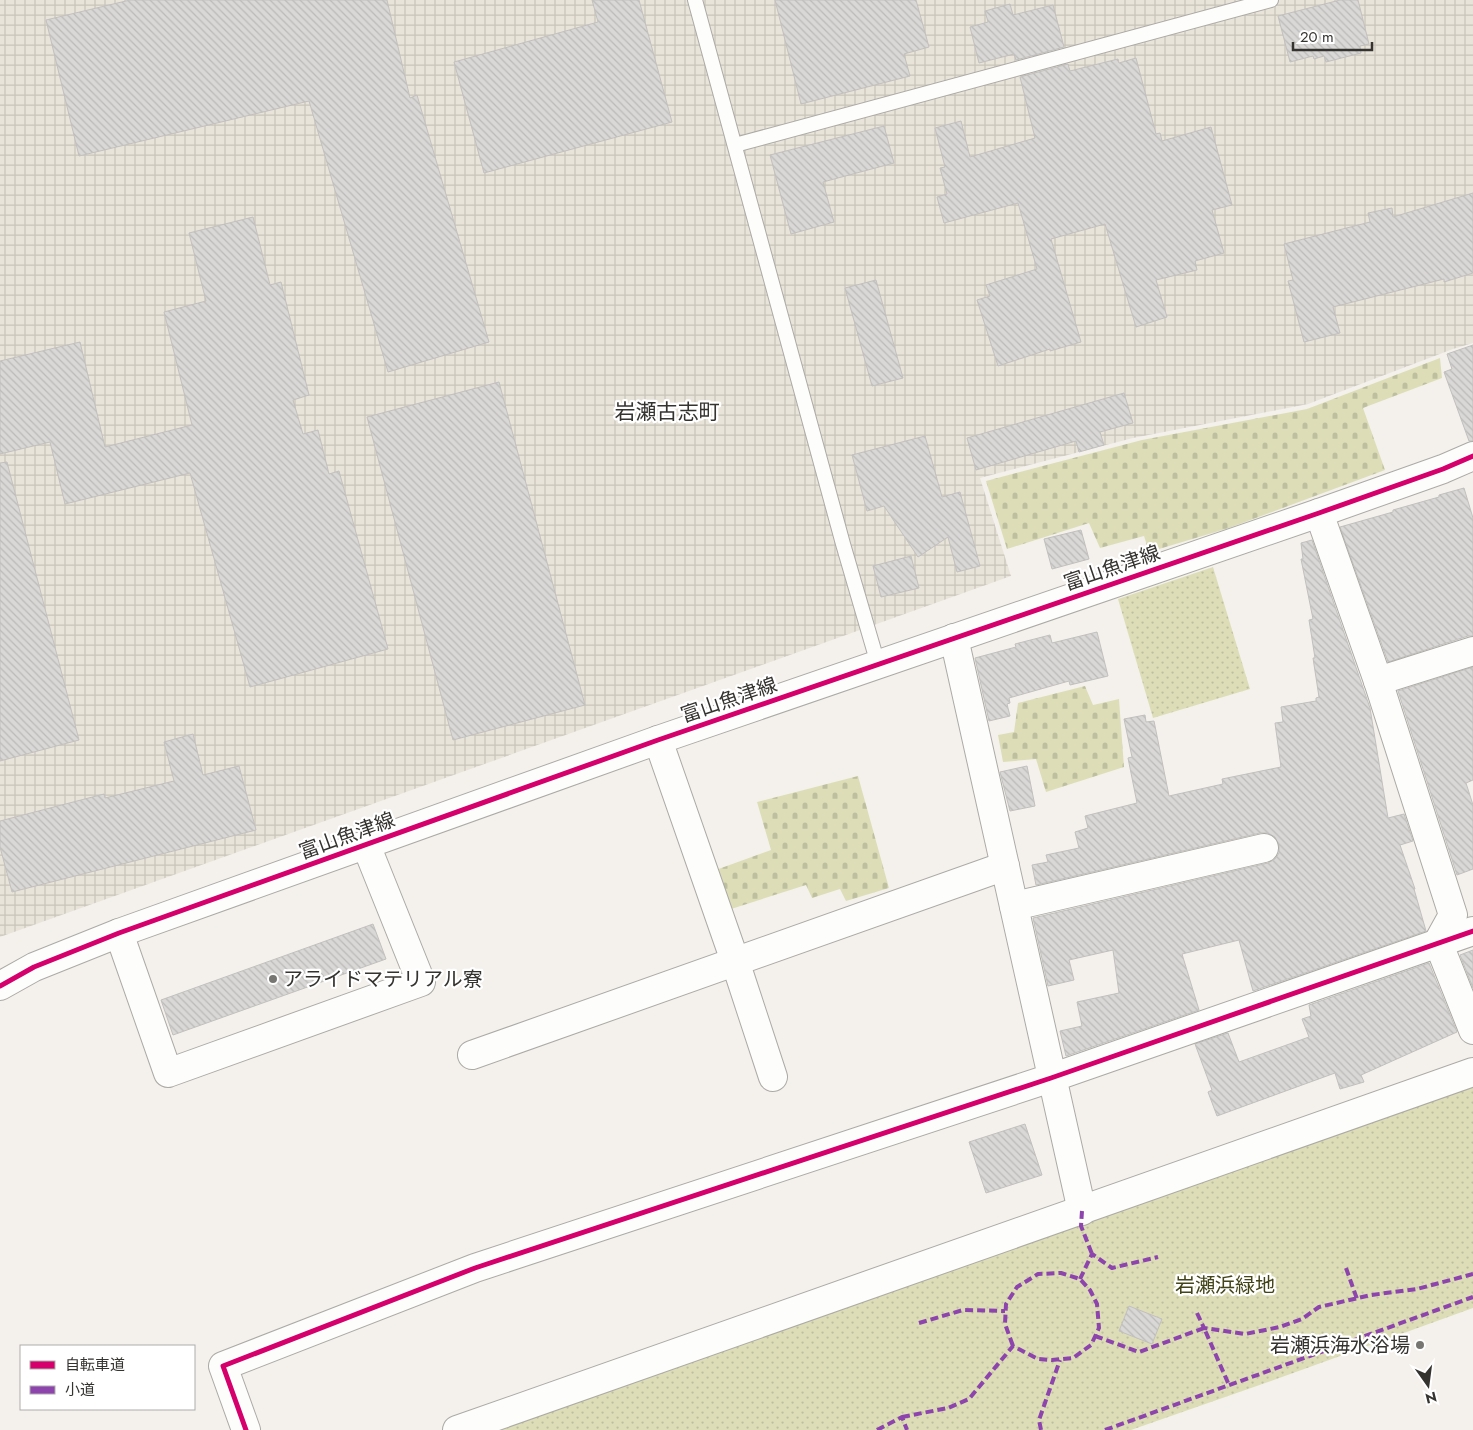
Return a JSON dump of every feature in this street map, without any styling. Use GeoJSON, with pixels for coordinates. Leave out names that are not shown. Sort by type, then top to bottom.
{"type":"FeatureCollection","features":[{"type":"Feature","properties":{"kind":"street","name":"富山魚津線"},"geometry":{"type":"LineString","coordinates":[[2,979],[119,933],[658,740],[1319,513],[1443,469],[1473,456]]}},
{"type":"Feature","properties":{"kind":"street"},"geometry":{"type":"LineString","coordinates":[[1319,513],[1378,681],[1453,915],[1438,942]]}},
{"type":"Feature","properties":{"kind":"street"},"geometry":{"type":"LineString","coordinates":[[954,638],[1082,1211]]}},
{"type":"Feature","properties":{"kind":"street"},"geometry":{"type":"LineString","coordinates":[[1378,681],[1473,651]]}},
{"type":"Feature","properties":{"kind":"street"},"geometry":{"type":"LineString","coordinates":[[658,740],[773,1077]]}},
{"type":"Feature","properties":{"kind":"street"},"geometry":{"type":"LineString","coordinates":[[119,933],[168,1073],[422,982],[366,845]]}},
{"type":"Feature","properties":{"kind":"street"},"geometry":{"type":"LineString","coordinates":[[1014,906],[1264,848]]}},
{"type":"Feature","properties":{"kind":"street"},"geometry":{"type":"LineString","coordinates":[[472,1055],[1005,866]]}},
{"type":"Feature","properties":{"kind":"street"},"geometry":{"type":"LineString","coordinates":[[246,1430],[223,1366],[475,1268],[1051,1078],[1473,931]]}},
{"type":"Feature","properties":{"kind":"street"},"geometry":{"type":"LineString","coordinates":[[1438,942],[1473,1030]]}},
{"type":"Feature","properties":{"kind":"street"},"geometry":{"type":"LineString","coordinates":[[457,1430],[1473,1072]]}},
{"type":"Feature","properties":{"kind":"lane"},"geometry":{"type":"LineString","coordinates":[[695,0],[830,496],[878,664]]}},
{"type":"Feature","properties":{"kind":"lane"},"geometry":{"type":"LineString","coordinates":[[735,145],[1271,0]]}},
{"type":"Feature","properties":{"kind":"shaded area"},"geometry":{"type":"Polygon","coordinates":[[[0,0],[1473,0],[1473,343],[1308,404],[1133,438],[980,478],[1011,576],[0,937],[0,0]]]}},
{"type":"Feature","properties":{"kind":"green space"},"geometry":{"type":"Polygon","coordinates":[[[1440,358],[1442,378],[1363,408],[1385,470],[1229,528],[1149,552],[1144,536],[1100,548],[1089,523],[1007,549],[986,481],[1142,440],[1307,409],[1440,358]]]}},
{"type":"Feature","properties":{"kind":"green space"},"geometry":{"type":"Polygon","coordinates":[[[1213,567],[1250,689],[1153,718],[1118,599],[1213,567]]]}},
{"type":"Feature","properties":{"kind":"green space"},"geometry":{"type":"Polygon","coordinates":[[[1085,686],[1093,705],[1119,699],[1124,767],[1046,792],[1036,759],[1003,762],[998,735],[1014,732],[1018,703],[1085,686]]]}},
{"type":"Feature","properties":{"kind":"green space"},"geometry":{"type":"Polygon","coordinates":[[[858,776],[889,888],[846,901],[840,889],[812,898],[806,885],[725,911],[713,871],[771,850],[757,802],[858,776]]]}},
{"type":"Feature","properties":{"kind":"green space","name":"岩瀬浜緑地"},"geometry":{"type":"Polygon","coordinates":[[[1473,1084],[1473,1308],[1131,1430],[484,1430],[1473,1084]]]}},
{"type":"Feature","properties":{"kind":"building"},"geometry":{"type":"Polygon","coordinates":[[[130,0],[387,0],[410,98],[417,95],[489,342],[388,372],[309,101],[79,156],[46,20],[130,0]]]}},
{"type":"Feature","properties":{"kind":"building"},"geometry":{"type":"Polygon","coordinates":[[[592,0],[639,0],[672,122],[484,173],[454,62],[598,22],[592,0]]]}},
{"type":"Feature","properties":{"kind":"building"},"geometry":{"type":"Polygon","coordinates":[[[775,0],[916,0],[929,47],[904,54],[910,76],[801,104],[775,0]]]}},
{"type":"Feature","properties":{"kind":"building"},"geometry":{"type":"Polygon","coordinates":[[[1340,0],[1358,0],[1369,44],[1360,46],[1361,53],[1326,62],[1324,56],[1314,59],[1313,56],[1290,62],[1278,16],[1340,0]]]}},
{"type":"Feature","properties":{"kind":"building"},"geometry":{"type":"Polygon","coordinates":[[[1010,4],[1013,15],[1053,5],[1064,47],[1016,60],[1014,54],[979,63],[970,27],[988,22],[985,11],[1010,4]]]}},
{"type":"Feature","properties":{"kind":"building"},"geometry":{"type":"Polygon","coordinates":[[[1136,58],[1156,134],[1160,133],[1162,141],[1211,127],[1232,205],[1212,210],[1224,253],[1195,261],[1197,270],[1156,280],[1167,317],[1136,327],[1105,224],[1051,239],[1081,342],[1050,351],[1050,349],[998,366],[977,300],[990,296],[986,285],[1037,269],[1018,203],[944,223],[937,197],[947,194],[940,168],[945,167],[935,128],[961,121],[970,157],[1035,138],[1020,77],[1068,64],[1070,71],[1118,59],[1119,63],[1136,58]]]}},
{"type":"Feature","properties":{"kind":"building"},"geometry":{"type":"Polygon","coordinates":[[[884,126],[894,163],[823,182],[834,222],[791,234],[770,155],[884,126]]]}},
{"type":"Feature","properties":{"kind":"building"},"geometry":{"type":"Polygon","coordinates":[[[1473,193],[1473,273],[1444,282],[1444,279],[1333,307],[1340,333],[1304,342],[1288,281],[1293,280],[1284,244],[1370,222],[1368,213],[1392,208],[1393,217],[1473,193]]]}},
{"type":"Feature","properties":{"kind":"building"},"geometry":{"type":"Polygon","coordinates":[[[253,217],[270,285],[281,282],[309,395],[293,400],[303,434],[318,430],[329,474],[339,471],[388,649],[250,687],[190,473],[65,504],[50,442],[0,454],[0,361],[80,342],[105,447],[192,425],[164,312],[206,301],[189,233],[253,217]]]}},
{"type":"Feature","properties":{"kind":"building"},"geometry":{"type":"Polygon","coordinates":[[[876,280],[903,378],[872,386],[845,288],[876,280]]]}},
{"type":"Feature","properties":{"kind":"building"},"geometry":{"type":"Polygon","coordinates":[[[1473,345],[1473,441],[1469,441],[1444,372],[1452,369],[1447,354],[1473,345]]]}},
{"type":"Feature","properties":{"kind":"building"},"geometry":{"type":"Polygon","coordinates":[[[499,382],[585,705],[453,740],[367,417],[499,382]]]}},
{"type":"Feature","properties":{"kind":"building"},"geometry":{"type":"Polygon","coordinates":[[[1124,393],[1133,423],[1100,432],[1104,445],[1079,452],[1076,441],[976,470],[967,438],[1124,393]]]}},
{"type":"Feature","properties":{"kind":"building"},"geometry":{"type":"Polygon","coordinates":[[[925,436],[942,497],[960,492],[980,566],[957,572],[948,537],[918,557],[884,506],[867,511],[852,455],[925,436]]]}},
{"type":"Feature","properties":{"kind":"building"},"geometry":{"type":"Polygon","coordinates":[[[7,462],[79,740],[0,761],[0,463],[7,462]]]}},
{"type":"Feature","properties":{"kind":"building"},"geometry":{"type":"Polygon","coordinates":[[[1464,488],[1473,518],[1473,636],[1388,662],[1340,527],[1393,512],[1393,510],[1464,488]]]}},
{"type":"Feature","properties":{"kind":"building"},"geometry":{"type":"Polygon","coordinates":[[[1081,530],[1089,559],[1052,569],[1044,539],[1081,530]]]}},
{"type":"Feature","properties":{"kind":"building"},"geometry":{"type":"Polygon","coordinates":[[[1312,540],[1370,708],[1388,818],[1404,814],[1413,841],[1400,845],[1415,889],[1426,931],[1253,991],[1239,940],[1182,954],[1199,1010],[1066,1056],[1060,1031],[1082,1026],[1077,1002],[1119,993],[1113,950],[1069,960],[1074,980],[1048,986],[1033,918],[1268,863],[1275,859],[1279,853],[1279,845],[1275,837],[1268,833],[1260,833],[1036,885],[1032,865],[1048,862],[1046,855],[1079,848],[1075,832],[1088,828],[1085,816],[1137,803],[1128,758],[1132,757],[1124,719],[1145,715],[1146,722],[1154,721],[1169,796],[1223,784],[1222,779],[1281,767],[1275,723],[1283,722],[1281,707],[1316,701],[1316,698],[1319,697],[1309,620],[1313,619],[1301,559],[1303,559],[1301,543],[1312,540]]]}},
{"type":"Feature","properties":{"kind":"building"},"geometry":{"type":"Polygon","coordinates":[[[911,556],[919,588],[881,597],[873,566],[911,556]]]}},
{"type":"Feature","properties":{"kind":"building"},"geometry":{"type":"Polygon","coordinates":[[[1097,632],[1108,676],[1070,685],[1069,681],[1009,698],[1010,703],[1007,704],[1010,716],[989,721],[975,658],[1016,647],[1015,644],[1050,635],[1052,643],[1097,632]]]}},
{"type":"Feature","properties":{"kind":"building"},"geometry":{"type":"Polygon","coordinates":[[[1473,667],[1473,780],[1466,783],[1473,805],[1473,869],[1457,875],[1398,691],[1473,667]]]}},
{"type":"Feature","properties":{"kind":"building"},"geometry":{"type":"Polygon","coordinates":[[[193,734],[203,775],[239,766],[256,830],[12,892],[0,847],[0,821],[104,794],[105,798],[174,781],[164,742],[193,734]]]}},
{"type":"Feature","properties":{"kind":"building"},"geometry":{"type":"Polygon","coordinates":[[[1027,766],[1035,806],[1010,811],[1000,772],[1027,766]]]}},
{"type":"Feature","properties":{"kind":"building","name":"アライドマテリアル寮"},"geometry":{"type":"Polygon","coordinates":[[[373,924],[386,959],[173,1035],[161,1000],[373,924]]]}},
{"type":"Feature","properties":{"kind":"building"},"geometry":{"type":"Polygon","coordinates":[[[1473,950],[1473,988],[1460,955],[1473,950]]]}},
{"type":"Feature","properties":{"kind":"building"},"geometry":{"type":"Polygon","coordinates":[[[1429,963],[1457,1032],[1361,1075],[1364,1082],[1340,1089],[1335,1073],[1217,1116],[1208,1092],[1212,1090],[1195,1044],[1228,1033],[1239,1062],[1309,1037],[1302,1019],[1311,1016],[1309,1005],[1429,963]]]}},
{"type":"Feature","properties":{"kind":"building"},"geometry":{"type":"Polygon","coordinates":[[[1025,1124],[1042,1175],[986,1193],[969,1142],[1025,1124]]]}},
{"type":"Feature","properties":{"kind":"building"},"geometry":{"type":"Polygon","coordinates":[[[1129,1306],[1162,1319],[1152,1344],[1119,1331],[1129,1306]]]}},
{"type":"Feature","properties":{"kind":"marked path"},"geometry":{"type":"LineString","coordinates":[[1082,1211],[1081,1226],[1092,1254]]}},
{"type":"Feature","properties":{"kind":"marked path"},"geometry":{"type":"LineString","coordinates":[[1080,1279],[1092,1254],[1112,1268],[1158,1257]]}},
{"type":"Feature","properties":{"kind":"marked path"},"geometry":{"type":"LineString","coordinates":[[1346,1268],[1357,1299]]}},
{"type":"Feature","properties":{"kind":"marked path"},"geometry":{"type":"LineString","coordinates":[[902,1417],[948,1408],[969,1399],[1013,1346],[1038,1359],[1073,1358],[1091,1345],[1099,1328],[1097,1304],[1090,1290],[1080,1279],[1061,1273],[1038,1274],[1017,1287],[1006,1304],[1005,1324],[1013,1346]]}},
{"type":"Feature","properties":{"kind":"marked path"},"geometry":{"type":"LineString","coordinates":[[1197,1313],[1204,1328],[1245,1334],[1280,1327],[1302,1319],[1319,1307],[1371,1295],[1417,1289],[1473,1274]]}},
{"type":"Feature","properties":{"kind":"marked path"},"geometry":{"type":"LineString","coordinates":[[1105,1430],[1473,1297]]}},
{"type":"Feature","properties":{"kind":"marked path"},"geometry":{"type":"LineString","coordinates":[[919,1323],[963,1310],[1005,1311]]}},
{"type":"Feature","properties":{"kind":"marked path"},"geometry":{"type":"LineString","coordinates":[[1095,1336],[1139,1352],[1204,1328],[1229,1385]]}},
{"type":"Feature","properties":{"kind":"marked path"},"geometry":{"type":"LineString","coordinates":[[1041,1430],[1039,1420],[1060,1360]]}},
{"type":"Feature","properties":{"kind":"marked path"},"geometry":{"type":"LineString","coordinates":[[877,1430],[902,1417],[907,1430]]}},
{"type":"Feature","properties":{"kind":"cycle path"},"geometry":{"type":"LineString","coordinates":[[0,986],[34,967],[119,933],[658,740],[1319,513],[1443,469],[1473,456]]}},
{"type":"Feature","properties":{"kind":"cycle path"},"geometry":{"type":"LineString","coordinates":[[246,1430],[223,1366],[475,1268],[1051,1078],[1473,931]]}},
{"type":"Feature","properties":{"kind":"place","name":"アライドマテリアル寮"},"geometry":{"type":"Point","coordinates":[273,979]}},
{"type":"Feature","properties":{"kind":"place","name":"岩瀬浜海水浴場"},"geometry":{"type":"Point","coordinates":[1420,1345]}},
{"type":"Feature","properties":{"kind":"district","name":"岩瀬古志町"},"geometry":{"type":"Point","coordinates":[667,412]}}]}
